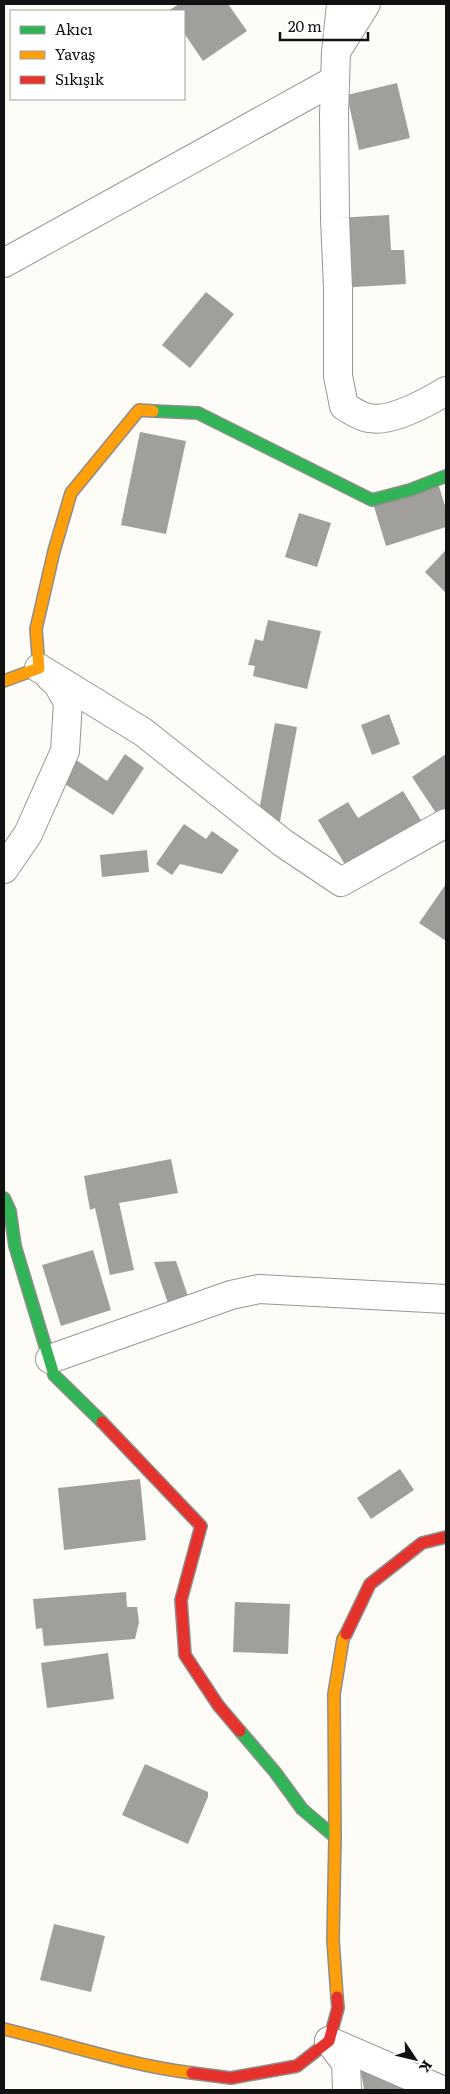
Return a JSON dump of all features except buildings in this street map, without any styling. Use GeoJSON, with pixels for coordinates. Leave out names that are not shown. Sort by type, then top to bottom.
{"type":"FeatureCollection","features":[{"type":"Feature","properties":{"kind":"street"},"geometry":{"type":"LineString","coordinates":[[341,4],[335,80],[338,376],[344,406],[366,418],[380,420],[407,410],[446,391]]}},
{"type":"Feature","properties":{"kind":"street"},"geometry":{"type":"LineString","coordinates":[[336,52],[366,4]]}},
{"type":"Feature","properties":{"kind":"street"},"geometry":{"type":"LineString","coordinates":[[4,263],[335,80]]}},
{"type":"Feature","properties":{"kind":"street"},"geometry":{"type":"LineString","coordinates":[[4,869],[28,834],[65,751],[68,702],[56,683],[40,668],[36,629],[54,551],[71,493],[139,410],[198,413],[372,500],[410,490],[446,476]]}},
{"type":"Feature","properties":{"kind":"street"},"geometry":{"type":"LineString","coordinates":[[4,681],[40,668]]}},
{"type":"Feature","properties":{"kind":"street"},"geometry":{"type":"LineString","coordinates":[[40,668],[143,732],[283,843],[341,882],[446,823]]}},
{"type":"Feature","properties":{"kind":"street"},"geometry":{"type":"LineString","coordinates":[[4,1198],[10,1211],[15,1246],[54,1375],[86,1405],[200,1526],[181,1600],[185,1655],[218,1705],[275,1772],[302,1810],[335,1838]]}},
{"type":"Feature","properties":{"kind":"street"},"geometry":{"type":"LineString","coordinates":[[50,1359],[231,1295],[259,1289],[446,1299]]}},
{"type":"Feature","properties":{"kind":"street"},"geometry":{"type":"LineString","coordinates":[[4,2029],[67,2044],[119,2060],[174,2071],[231,2078],[297,2066],[329,2041],[338,2008],[333,1940],[335,1838],[334,1694],[344,1639],[370,1584],[422,1543],[446,1537]]}},
{"type":"Feature","properties":{"kind":"street"},"geometry":{"type":"LineString","coordinates":[[329,2041],[346,2063],[347,2090]]}},
{"type":"Feature","properties":{"kind":"street"},"geometry":{"type":"LineString","coordinates":[[329,2041],[442,2090]]}},
{"type":"Feature","properties":{"kind":"traffic: fast"},"geometry":{"type":"LineString","coordinates":[[153,411],[198,413],[372,500],[410,490],[446,476]]}},
{"type":"Feature","properties":{"kind":"traffic: fast"},"geometry":{"type":"LineString","coordinates":[[4,1198],[10,1211],[15,1246],[54,1375],[102,1422]]}},
{"type":"Feature","properties":{"kind":"traffic: fast"},"geometry":{"type":"LineString","coordinates":[[240,1731],[275,1772],[302,1809],[335,1837]]}},
{"type":"Feature","properties":{"kind":"traffic: slow"},"geometry":{"type":"LineString","coordinates":[[4,681],[39,668],[36,629],[54,551],[71,493],[139,410],[153,411]]}},
{"type":"Feature","properties":{"kind":"traffic: slow"},"geometry":{"type":"LineString","coordinates":[[337,1997],[333,1940],[335,1837],[334,1694],[343,1639],[346,1634]]}},
{"type":"Feature","properties":{"kind":"traffic: slow"},"geometry":{"type":"LineString","coordinates":[[4,2029],[121,2060],[192,2073]]}},
{"type":"Feature","properties":{"kind":"traffic: jam"},"geometry":{"type":"LineString","coordinates":[[102,1422],[201,1526],[181,1600],[185,1655],[218,1705],[240,1731]]}},
{"type":"Feature","properties":{"kind":"traffic: jam"},"geometry":{"type":"LineString","coordinates":[[346,1634],[370,1584],[422,1543],[446,1537]]}},
{"type":"Feature","properties":{"kind":"traffic: jam"},"geometry":{"type":"LineString","coordinates":[[192,2073],[231,2078],[297,2066],[329,2041],[338,2008],[337,1997]]}}]}
